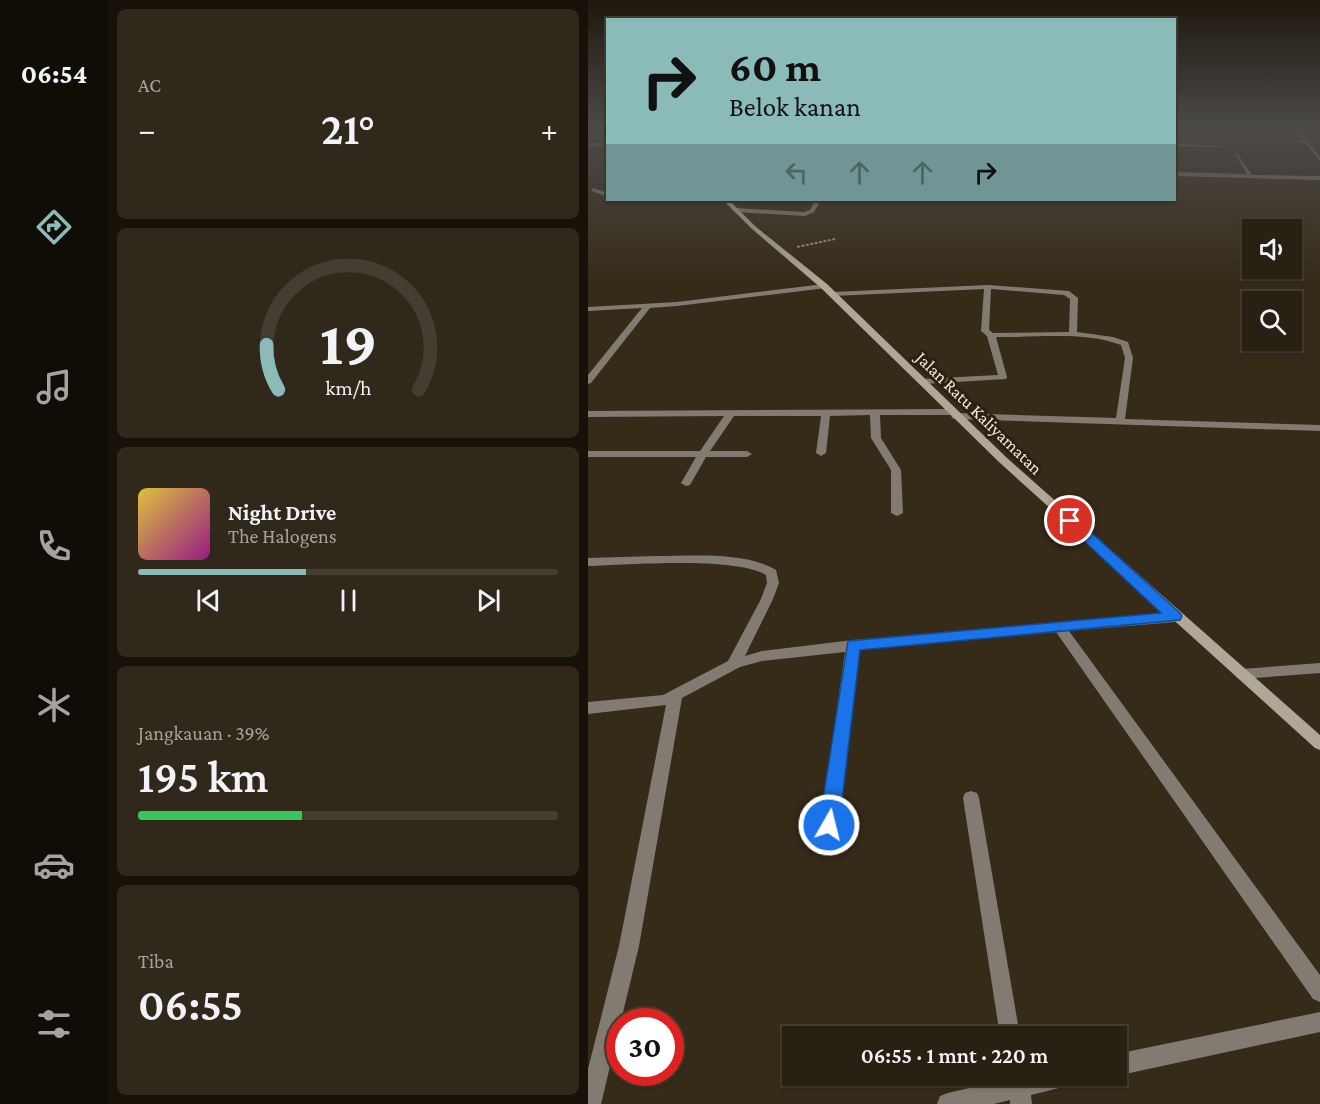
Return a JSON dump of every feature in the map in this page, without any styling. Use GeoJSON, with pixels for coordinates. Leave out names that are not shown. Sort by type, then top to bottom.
{"type":"FeatureCollection","features":[{"type":"Feature","properties":{"kind":"main road","name":"Jalan Ratu Kaliyamatan"},"geometry":{"type":"LineString","coordinates":[[727,201],[833,294],[923,381],[953,414],[1320,744]]}},
{"type":"Feature","properties":{"kind":"street"},"geometry":{"type":"LineString","coordinates":[[593,190],[606,194]]}},
{"type":"Feature","properties":{"kind":"street"},"geometry":{"type":"LineString","coordinates":[[735,210],[805,214],[812,211],[817,201]]}},
{"type":"Feature","properties":{"kind":"street"},"geometry":{"type":"LineString","coordinates":[[588,309],[647,306],[824,286]]}},
{"type":"Feature","properties":{"kind":"street"},"geometry":{"type":"LineString","coordinates":[[833,294],[988,286],[1072,295],[1073,336]]}},
{"type":"Feature","properties":{"kind":"street"},"geometry":{"type":"LineString","coordinates":[[923,381],[1003,377],[991,335],[985,329],[988,286]]}},
{"type":"Feature","properties":{"kind":"street"},"geometry":{"type":"LineString","coordinates":[[589,379],[647,306]]}},
{"type":"Feature","properties":{"kind":"street"},"geometry":{"type":"LineString","coordinates":[[991,335],[1073,336],[1120,341],[1128,348],[1120,422]]}},
{"type":"Feature","properties":{"kind":"street"},"geometry":{"type":"LineString","coordinates":[[686,483],[700,454],[709,449],[731,413]]}},
{"type":"Feature","properties":{"kind":"street"},"geometry":{"type":"LineString","coordinates":[[821,453],[826,413]]}},
{"type":"Feature","properties":{"kind":"street"},"geometry":{"type":"LineString","coordinates":[[875,413],[876,438],[896,470],[897,513]]}},
{"type":"Feature","properties":{"kind":"street"},"geometry":{"type":"LineString","coordinates":[[588,414],[953,414],[1320,428]]}},
{"type":"Feature","properties":{"kind":"street"},"geometry":{"type":"LineString","coordinates":[[588,454],[747,454]]}},
{"type":"Feature","properties":{"kind":"street"},"geometry":{"type":"LineString","coordinates":[[588,562],[724,561],[747,562],[768,568],[773,578],[771,589],[733,665]]}},
{"type":"Feature","properties":{"kind":"street"},"geometry":{"type":"LineString","coordinates":[[588,708],[641,704],[675,696],[733,665],[762,656],[853,645],[1175,616]]}},
{"type":"Feature","properties":{"kind":"street"},"geometry":{"type":"LineString","coordinates":[[1059,627],[1320,992]]}},
{"type":"Feature","properties":{"kind":"street"},"geometry":{"type":"LineString","coordinates":[[829,825],[853,645]]}},
{"type":"Feature","properties":{"kind":"street"},"geometry":{"type":"LineString","coordinates":[[1242,674],[1320,668]]}},
{"type":"Feature","properties":{"kind":"street"},"geometry":{"type":"LineString","coordinates":[[590,1104],[629,946],[675,696]]}},
{"type":"Feature","properties":{"kind":"street"},"geometry":{"type":"LineString","coordinates":[[971,798],[1009,1026]]}},
{"type":"Feature","properties":{"kind":"street"},"geometry":{"type":"LineString","coordinates":[[1127,1063],[1320,1022]]}},
{"type":"Feature","properties":{"kind":"street"},"geometry":{"type":"LineString","coordinates":[[948,1104],[1019,1088]]}},
{"type":"Feature","properties":{"kind":"path"},"geometry":{"type":"LineString","coordinates":[[781,250],[836,239]]}},
{"type":"Feature","properties":{"kind":"route"},"geometry":{"type":"LineString","coordinates":[[829,825],[853,645],[1175,616],[1070,521]]}}]}
